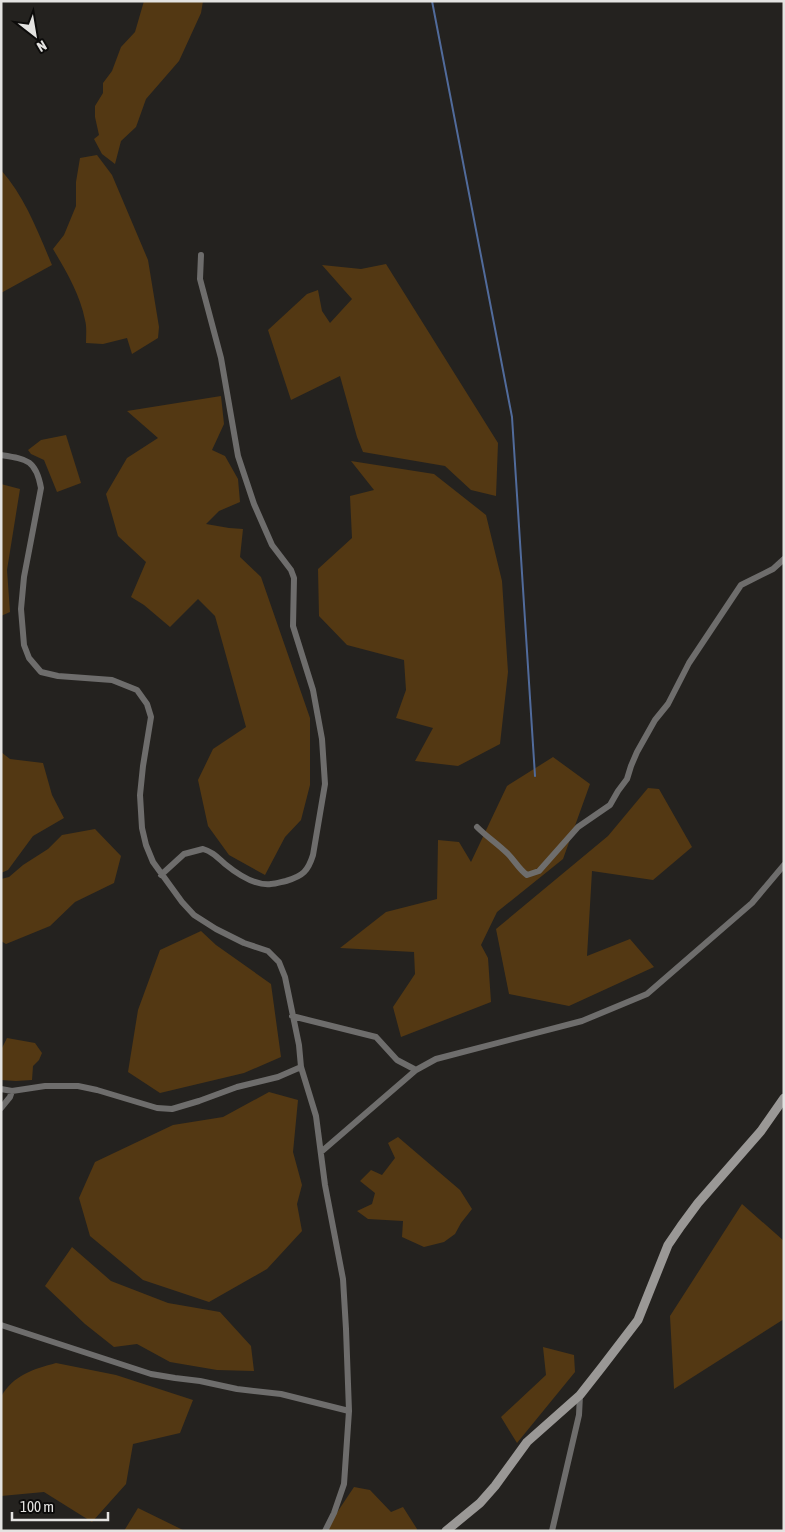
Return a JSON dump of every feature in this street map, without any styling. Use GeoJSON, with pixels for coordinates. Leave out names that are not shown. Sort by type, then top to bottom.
{"type":"FeatureCollection","features":[{"type":"Feature","properties":{"kind":"street"},"geometry":{"type":"LineString","coordinates":[[161,874],[184,854],[203,848],[217,854],[224,863],[238,873],[265,884],[279,883],[302,875],[309,867],[313,855],[325,784],[322,739],[313,690],[293,626],[294,578],[291,570],[272,544],[254,504],[238,456],[221,358],[200,279],[201,255]]}},
{"type":"Feature","properties":{"kind":"street"},"geometry":{"type":"LineString","coordinates":[[1,455],[29,461],[40,478],[41,488],[24,578],[21,609],[24,645],[29,658],[41,672],[58,676],[112,680],[137,690],[146,704],[151,718],[140,795],[142,828],[153,862],[182,902],[194,915],[244,943],[268,951],[279,962],[285,977],[299,1045],[300,1067],[316,1116],[325,1185],[343,1278],[349,1377],[349,1411],[344,1484],[334,1513],[325,1531]]}},
{"type":"Feature","properties":{"kind":"street"},"geometry":{"type":"LineString","coordinates":[[477,828],[498,844],[527,875],[539,871],[578,827],[610,805],[627,779],[631,766],[655,720],[668,704],[689,663],[741,585],[773,569],[784,559]]}},
{"type":"Feature","properties":{"kind":"street"},"geometry":{"type":"LineString","coordinates":[[321,1152],[416,1070],[436,1059],[582,1021],[647,994],[752,903],[784,865]]}},
{"type":"Feature","properties":{"kind":"street"},"geometry":{"type":"LineString","coordinates":[[292,1016],[376,1036],[397,1060],[416,1070]]}},
{"type":"Feature","properties":{"kind":"street"},"geometry":{"type":"LineString","coordinates":[[1,1089],[12,1091],[45,1086],[78,1086],[157,1108],[172,1109],[200,1101],[237,1086],[278,1077],[300,1067]]}},
{"type":"Feature","properties":{"kind":"street"},"geometry":{"type":"LineString","coordinates":[[1,1108],[10,1097],[12,1091]]}},
{"type":"Feature","properties":{"kind":"street"},"geometry":{"type":"LineString","coordinates":[[446,1531],[485,1497],[527,1442],[580,1395],[638,1320],[668,1245],[681,1226],[698,1203],[761,1131],[784,1098]]}},
{"type":"Feature","properties":{"kind":"street"},"geometry":{"type":"LineString","coordinates":[[1,1325],[152,1374],[237,1389],[281,1394],[349,1411]]}},
{"type":"Feature","properties":{"kind":"street"},"geometry":{"type":"LineString","coordinates":[[552,1531],[579,1415],[580,1395]]}},
{"type":"Feature","properties":{"kind":"shaded area"},"geometry":{"type":"Polygon","coordinates":[[[144,1],[203,1],[201,13],[179,61],[146,99],[136,127],[121,141],[115,164],[102,154],[94,139],[99,135],[95,117],[95,106],[103,93],[103,83],[112,71],[121,47],[135,32],[144,1]]]}},
{"type":"Feature","properties":{"kind":"shaded area"},"geometry":{"type":"Polygon","coordinates":[[[97,155],[112,175],[148,260],[159,327],[158,338],[132,354],[127,338],[103,344],[86,343],[86,323],[80,301],[53,249],[64,235],[76,206],[76,182],[80,158],[97,155]]]}},
{"type":"Feature","properties":{"kind":"shaded area"},"geometry":{"type":"Polygon","coordinates":[[[1,170],[10,180],[24,203],[52,265],[1,293],[1,170]]]}},
{"type":"Feature","properties":{"kind":"shaded area"},"geometry":{"type":"Polygon","coordinates":[[[386,264],[498,443],[496,496],[471,490],[445,466],[363,452],[340,376],[291,400],[268,330],[307,294],[318,290],[322,311],[330,323],[352,299],[322,265],[361,269],[386,264]]]}},
{"type":"Feature","properties":{"kind":"shaded area"},"geometry":{"type":"Polygon","coordinates":[[[221,396],[224,424],[212,450],[225,456],[238,479],[240,502],[219,511],[206,524],[243,529],[240,557],[261,577],[310,718],[310,785],[301,820],[285,837],[265,875],[229,855],[208,826],[198,780],[213,749],[246,727],[215,616],[198,599],[170,627],[144,605],[131,597],[146,562],[118,536],[106,494],[127,458],[158,438],[127,411],[221,396]]]}},
{"type":"Feature","properties":{"kind":"shaded area"},"geometry":{"type":"Polygon","coordinates":[[[66,435],[81,483],[57,492],[44,460],[31,454],[28,450],[41,440],[66,435]]]}},
{"type":"Feature","properties":{"kind":"shaded area"},"geometry":{"type":"Polygon","coordinates":[[[351,461],[434,474],[486,515],[502,581],[508,672],[500,744],[458,766],[415,761],[433,728],[396,718],[406,690],[404,660],[347,645],[319,616],[318,569],[352,538],[350,496],[374,490],[351,461]]]}},
{"type":"Feature","properties":{"kind":"shaded area"},"geometry":{"type":"Polygon","coordinates":[[[1,484],[20,489],[7,570],[10,612],[1,616],[1,484]]]}},
{"type":"Feature","properties":{"kind":"shaded area"},"geometry":{"type":"Polygon","coordinates":[[[1,752],[10,759],[43,763],[52,795],[64,818],[33,836],[8,870],[1,873],[1,752]]]}},
{"type":"Feature","properties":{"kind":"shaded area"},"geometry":{"type":"Polygon","coordinates":[[[553,757],[590,784],[563,859],[497,912],[481,945],[488,958],[491,1002],[401,1037],[393,1007],[415,974],[414,952],[340,948],[386,912],[437,899],[438,840],[459,842],[471,862],[507,786],[553,757]]]}},
{"type":"Feature","properties":{"kind":"shaded area"},"geometry":{"type":"Polygon","coordinates":[[[648,788],[659,789],[692,847],[653,880],[592,871],[587,956],[630,939],[654,967],[569,1006],[509,994],[496,929],[608,836],[648,788]]]}},
{"type":"Feature","properties":{"kind":"shaded area"},"geometry":{"type":"Polygon","coordinates":[[[95,829],[121,856],[114,883],[75,902],[50,926],[6,944],[1,941],[1,879],[9,877],[23,865],[48,849],[62,835],[95,829]]]}},
{"type":"Feature","properties":{"kind":"shaded area"},"geometry":{"type":"Polygon","coordinates":[[[201,931],[216,945],[271,984],[281,1057],[244,1073],[160,1093],[128,1072],[138,1010],[160,950],[201,931]]]}},
{"type":"Feature","properties":{"kind":"shaded area"},"geometry":{"type":"Polygon","coordinates":[[[7,1038],[35,1043],[42,1053],[39,1060],[33,1066],[32,1080],[1,1080],[1,1050],[7,1038]]]}},
{"type":"Feature","properties":{"kind":"shaded area"},"geometry":{"type":"Polygon","coordinates":[[[269,1092],[298,1100],[293,1152],[302,1185],[297,1204],[302,1231],[267,1269],[209,1302],[143,1280],[90,1236],[79,1198],[95,1162],[173,1125],[223,1117],[269,1092]]]}},
{"type":"Feature","properties":{"kind":"shaded area"},"geometry":{"type":"Polygon","coordinates":[[[398,1137],[460,1190],[472,1209],[455,1234],[444,1242],[424,1247],[402,1237],[403,1221],[368,1219],[357,1211],[372,1204],[375,1193],[360,1181],[371,1170],[382,1175],[395,1158],[388,1143],[398,1137]]]}},
{"type":"Feature","properties":{"kind":"shaded area"},"geometry":{"type":"Polygon","coordinates":[[[742,1204],[784,1241],[784,1319],[674,1389],[670,1316],[742,1204]]]}},
{"type":"Feature","properties":{"kind":"shaded area"},"geometry":{"type":"Polygon","coordinates":[[[72,1247],[111,1281],[168,1303],[220,1312],[251,1346],[254,1371],[217,1370],[170,1362],[137,1344],[114,1347],[85,1324],[45,1286],[72,1247]]]}},
{"type":"Feature","properties":{"kind":"shaded area"},"geometry":{"type":"Polygon","coordinates":[[[543,1347],[574,1355],[575,1372],[517,1443],[501,1417],[546,1375],[543,1347]]]}},
{"type":"Feature","properties":{"kind":"shaded area"},"geometry":{"type":"Polygon","coordinates":[[[56,1363],[116,1375],[193,1400],[180,1433],[133,1444],[126,1484],[92,1522],[44,1492],[1,1496],[1,1397],[6,1389],[18,1378],[56,1363]]]}},
{"type":"Feature","properties":{"kind":"shaded area"},"geometry":{"type":"Polygon","coordinates":[[[354,1487],[370,1490],[391,1512],[403,1507],[417,1529],[416,1531],[328,1531],[334,1517],[354,1487]]]}},
{"type":"Feature","properties":{"kind":"shaded area"},"geometry":{"type":"Polygon","coordinates":[[[138,1508],[185,1531],[124,1531],[138,1508]]]}},
{"type":"Feature","properties":{"kind":"waterway"},"geometry":{"type":"LineString","coordinates":[[432,1],[512,417],[535,776]]}}]}
